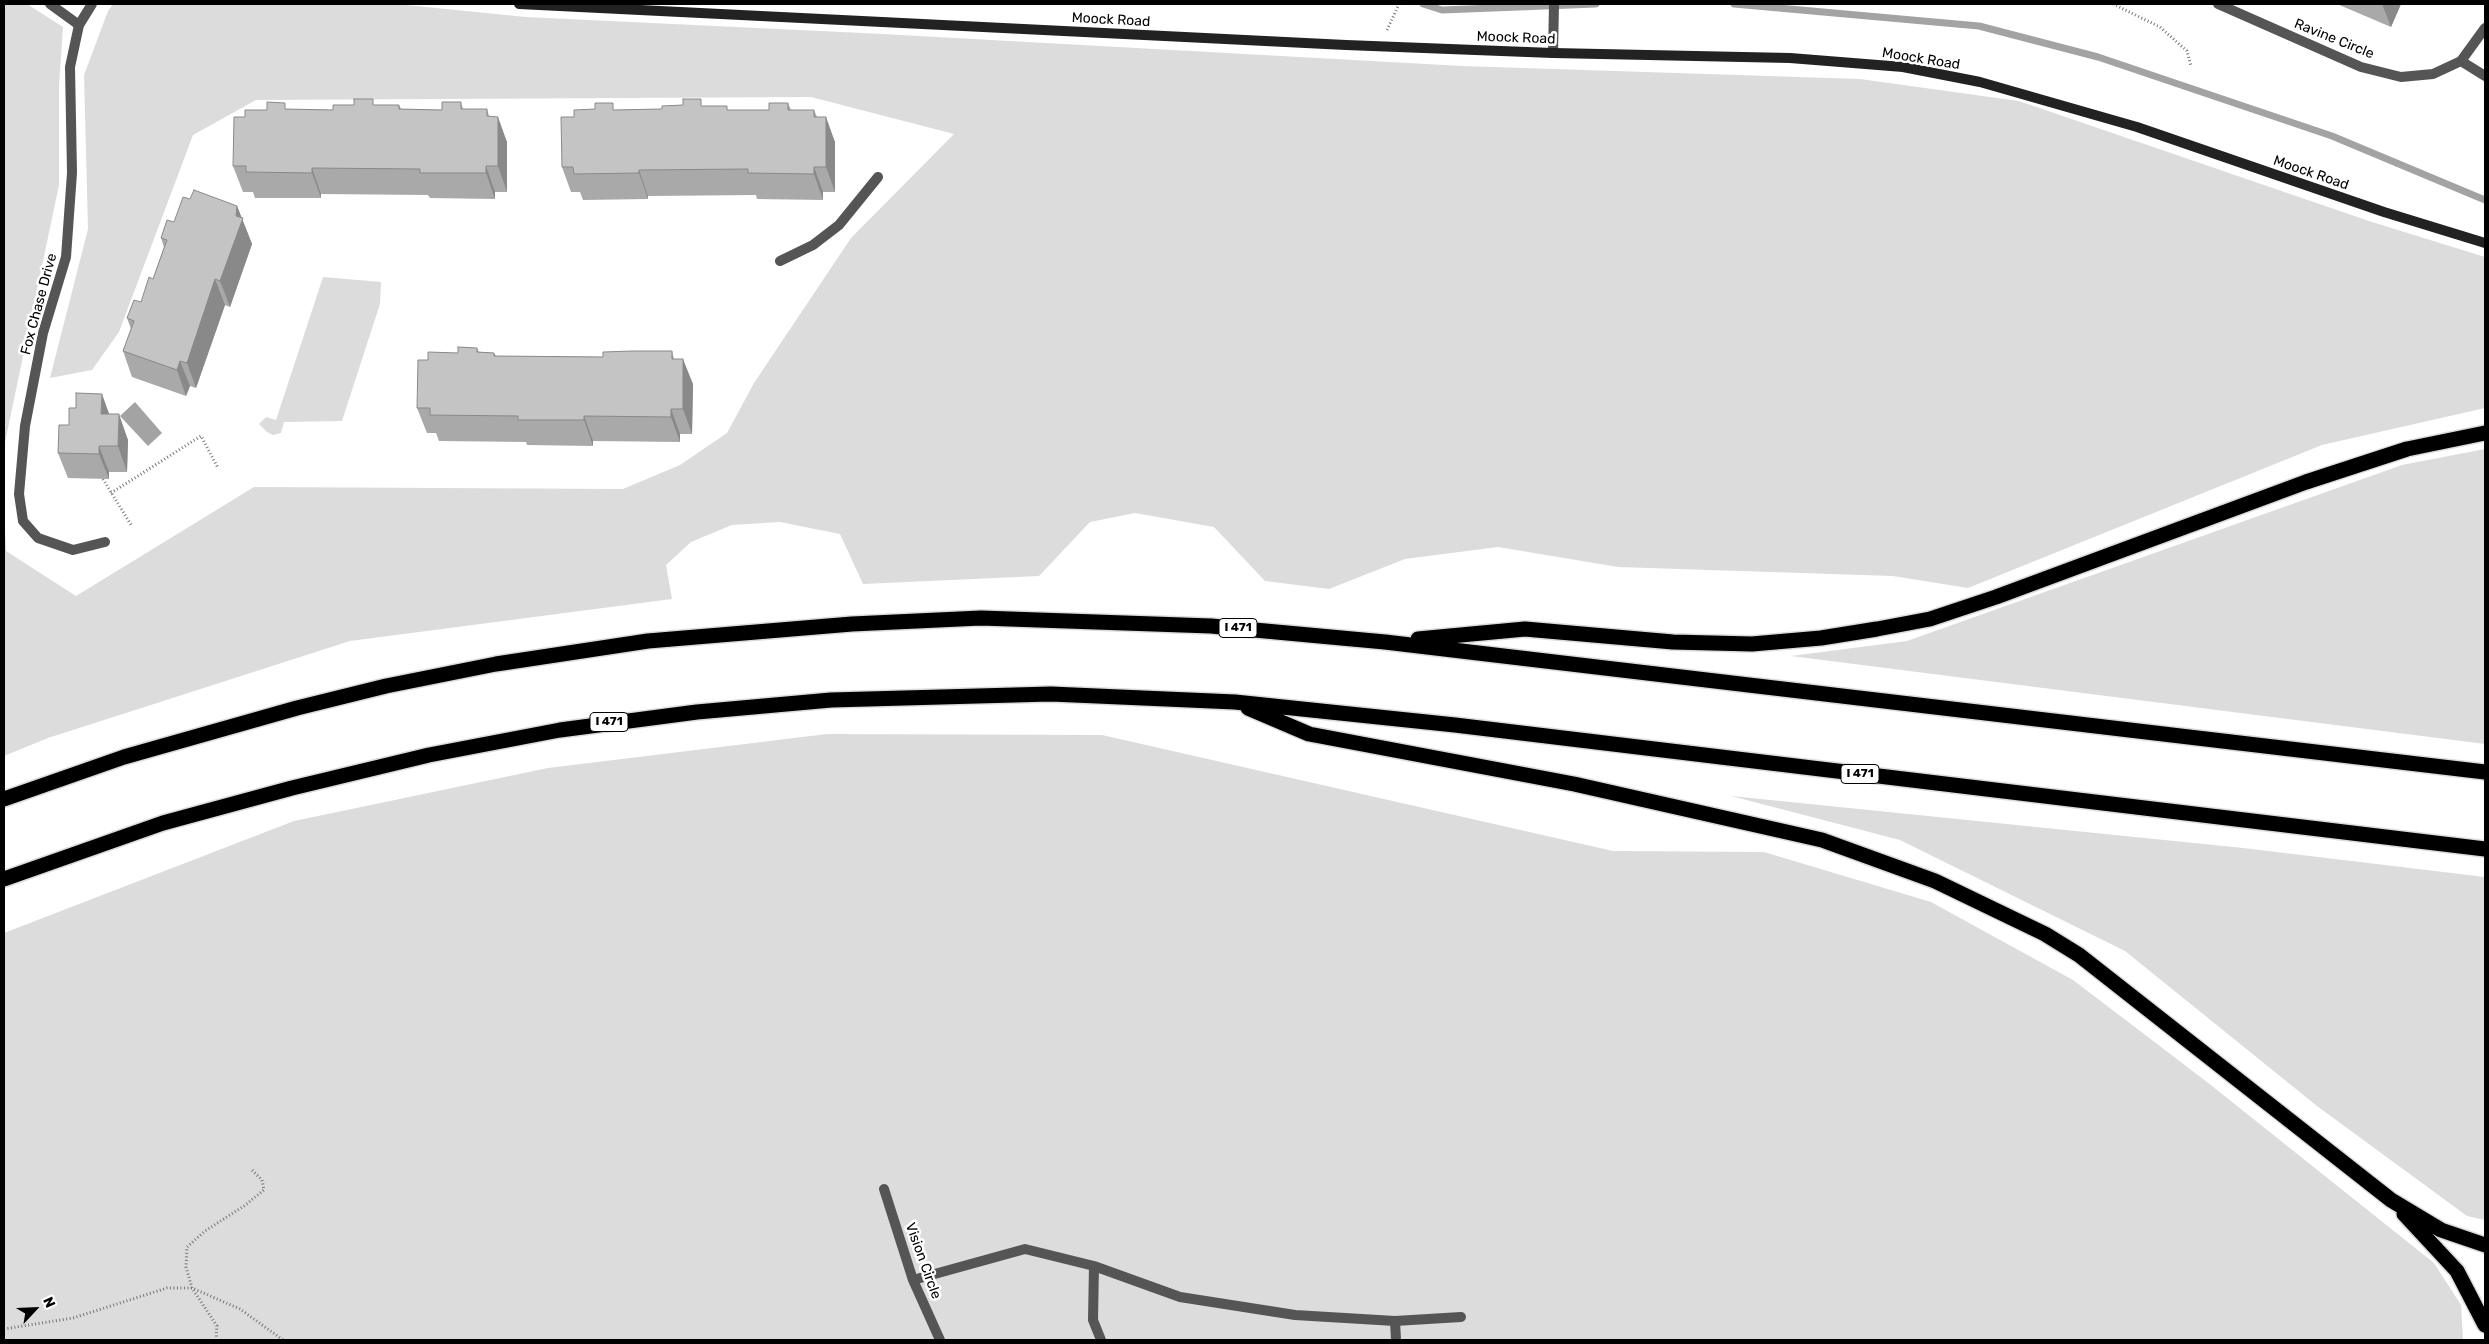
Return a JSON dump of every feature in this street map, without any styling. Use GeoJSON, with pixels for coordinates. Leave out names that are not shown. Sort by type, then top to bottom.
{"type":"FeatureCollection","features":[{"type":"Feature","properties":{"kind":"highway"},"geometry":{"type":"LineString","coordinates":[[1385,642],[1526,629],[1673,642],[1752,644],[1821,638],[1930,619],[1996,597],[2306,482],[2407,449],[2485,433]]}},
{"type":"Feature","properties":{"kind":"highway","name":"I 471"},"geometry":{"type":"LineString","coordinates":[[4,799],[142,752],[386,686],[496,664],[648,641],[852,624],[981,618],[1211,626],[1385,642],[2485,772]]}},
{"type":"Feature","properties":{"kind":"highway","name":"I 471"},"geometry":{"type":"LineString","coordinates":[[4,879],[164,823],[292,788],[429,755],[613,722],[830,700],[1051,694],[1235,702],[1455,725],[2485,849]]}},
{"type":"Feature","properties":{"kind":"highway"},"geometry":{"type":"LineString","coordinates":[[1235,702],[1309,734],[1574,784],[1747,822],[1822,840],[1935,881],[2045,934],[2079,955],[2391,1200],[2441,1230],[2485,1245]]}},
{"type":"Feature","properties":{"kind":"highway"},"geometry":{"type":"LineString","coordinates":[[2391,1200],[2457,1271],[2485,1325]]}},
{"type":"Feature","properties":{"kind":"main road","name":"Moock Road"},"geometry":{"type":"LineString","coordinates":[[519,4],[1346,45],[1553,53],[1790,58],[1903,67],[1980,82],[2137,127],[2375,209],[2485,243]]}},
{"type":"Feature","properties":{"kind":"street"},"geometry":{"type":"LineString","coordinates":[[50,4],[79,24]]}},
{"type":"Feature","properties":{"kind":"street","name":"Fox Chase Drive"},"geometry":{"type":"LineString","coordinates":[[92,4],[79,24],[70,67],[72,173],[66,257],[43,333],[25,426],[19,494],[23,522],[38,538],[73,550],[105,542]]}},
{"type":"Feature","properties":{"kind":"street"},"geometry":{"type":"LineString","coordinates":[[1553,53],[1554,4]]}},
{"type":"Feature","properties":{"kind":"street","name":"Ravine Circle"},"geometry":{"type":"LineString","coordinates":[[2218,4],[2361,67],[2401,77],[2434,74],[2461,61],[2485,28]]}},
{"type":"Feature","properties":{"kind":"street"},"geometry":{"type":"LineString","coordinates":[[2461,61],[2485,76]]}},
{"type":"Feature","properties":{"kind":"street"},"geometry":{"type":"LineString","coordinates":[[780,261],[814,245],[839,225],[878,177]]}},
{"type":"Feature","properties":{"kind":"street","name":"Vision Circle"},"geometry":{"type":"LineString","coordinates":[[884,1189],[913,1280],[940,1340]]}},
{"type":"Feature","properties":{"kind":"street"},"geometry":{"type":"LineString","coordinates":[[913,1280],[1025,1249],[1094,1266],[1180,1297],[1295,1315],[1395,1321],[1461,1318]]}},
{"type":"Feature","properties":{"kind":"street"},"geometry":{"type":"LineString","coordinates":[[1094,1266],[1092,1320],[1101,1340]]}},
{"type":"Feature","properties":{"kind":"street"},"geometry":{"type":"LineString","coordinates":[[1395,1321],[1396,1340]]}},
{"type":"Feature","properties":{"kind":"path"},"geometry":{"type":"LineString","coordinates":[[1394,14],[1399,4]]}},
{"type":"Feature","properties":{"kind":"path"},"geometry":{"type":"LineString","coordinates":[[2113,4],[2160,27],[2187,51],[2191,66]]}},
{"type":"Feature","properties":{"kind":"path"},"geometry":{"type":"LineString","coordinates":[[112,493],[201,436],[218,468]]}},
{"type":"Feature","properties":{"kind":"path"},"geometry":{"type":"LineString","coordinates":[[103,479],[131,525]]}},
{"type":"Feature","properties":{"kind":"path"},"geometry":{"type":"LineString","coordinates":[[216,1340],[217,1326],[192,1288],[186,1267],[187,1247],[205,1231],[259,1196],[264,1190],[262,1180],[251,1169]]}},
{"type":"Feature","properties":{"kind":"path"},"geometry":{"type":"LineString","coordinates":[[4,1329],[73,1318],[167,1288],[192,1288],[240,1309],[283,1340]]}},
{"type":"Feature","properties":{"kind":"shaded area"},"geometry":{"type":"Polygon","coordinates":[[[4,4],[27,4],[63,27],[59,86],[59,185],[4,447],[4,4]]]}},
{"type":"Feature","properties":{"kind":"shaded area"},"geometry":{"type":"Polygon","coordinates":[[[113,4],[396,4],[526,17],[883,34],[1462,66],[1860,79],[2019,101],[2369,221],[2485,257],[2485,408],[2322,445],[1968,588],[1893,576],[1618,567],[1498,547],[1405,559],[1329,589],[1265,581],[1214,527],[1135,513],[1090,522],[1039,576],[863,584],[840,534],[780,522],[732,525],[691,542],[666,565],[672,599],[350,641],[48,738],[4,756],[4,507],[6,551],[76,596],[254,487],[623,489],[680,465],[727,433],[754,383],[851,238],[954,134],[811,97],[256,100],[193,135],[119,332],[92,370],[50,378],[88,229],[84,75],[108,11],[113,4]]]}},
{"type":"Feature","properties":{"kind":"shaded area"},"geometry":{"type":"Polygon","coordinates":[[[323,277],[381,282],[380,304],[342,421],[284,422],[281,433],[273,435],[259,424],[266,417],[276,420],[323,277]]]}},
{"type":"Feature","properties":{"kind":"shaded area"},"geometry":{"type":"Polygon","coordinates":[[[135,402],[162,433],[148,446],[120,416],[135,402]]]}},
{"type":"Feature","properties":{"kind":"shaded area"},"geometry":{"type":"Polygon","coordinates":[[[2485,449],[2485,744],[1791,656],[1907,641],[2402,465],[2485,449]]]}},
{"type":"Feature","properties":{"kind":"shaded area"},"geometry":{"type":"Polygon","coordinates":[[[827,734],[1102,735],[1613,851],[1764,852],[1931,902],[2073,980],[2207,1082],[2434,1263],[2461,1305],[2463,1340],[4,1340],[4,933],[294,821],[548,768],[827,734]]]}},
{"type":"Feature","properties":{"kind":"shaded area"},"geometry":{"type":"Polygon","coordinates":[[[1731,796],[2243,848],[2485,877],[2485,1220],[2467,1216],[2317,1106],[2125,951],[1900,840],[1731,796]]]}},
{"type":"Feature","properties":{"kind":"building"},"geometry":{"type":"Polygon","coordinates":[[[354,99],[373,99],[373,105],[399,105],[399,109],[442,110],[442,102],[461,102],[461,109],[487,109],[487,116],[498,117],[498,166],[486,166],[486,173],[420,173],[420,169],[312,168],[312,173],[246,172],[246,166],[233,166],[234,117],[245,117],[245,110],[267,110],[267,102],[285,103],[285,109],[333,110],[333,105],[354,105],[354,99]]]}},
{"type":"Feature","properties":{"kind":"building"},"geometry":{"type":"Polygon","coordinates":[[[683,99],[701,99],[701,106],[727,106],[727,110],[769,110],[769,103],[788,103],[788,110],[814,110],[814,117],[826,117],[826,167],[814,167],[814,174],[748,173],[748,169],[639,170],[639,173],[574,174],[573,167],[562,167],[561,117],[574,117],[574,110],[595,109],[595,103],[613,103],[613,110],[662,109],[662,106],[683,105],[683,99]]]}},
{"type":"Feature","properties":{"kind":"building"},"geometry":{"type":"Polygon","coordinates":[[[194,190],[237,206],[236,216],[243,218],[220,281],[215,279],[187,363],[180,361],[177,370],[123,351],[134,321],[127,318],[134,300],[141,302],[149,277],[153,279],[167,240],[161,238],[167,220],[174,222],[183,197],[190,199],[194,190]]]}},
{"type":"Feature","properties":{"kind":"building"},"geometry":{"type":"Polygon","coordinates":[[[458,347],[477,348],[477,352],[494,353],[494,356],[603,357],[603,352],[672,351],[672,359],[683,359],[683,409],[671,409],[671,417],[584,416],[584,420],[518,420],[518,416],[430,415],[430,408],[417,408],[418,360],[428,360],[428,352],[458,353],[458,347]]]}},
{"type":"Feature","properties":{"kind":"building"},"geometry":{"type":"Polygon","coordinates":[[[76,393],[102,394],[101,414],[119,414],[118,446],[99,446],[99,454],[58,453],[59,425],[69,425],[69,408],[76,408],[76,393]]]}},
{"type":"Feature","properties":{"kind":"waterway"},"geometry":{"type":"LineString","coordinates":[[1423,4],[1442,10],[1596,4]]}},
{"type":"Feature","properties":{"kind":"waterway"},"geometry":{"type":"LineString","coordinates":[[1734,4],[1979,26],[2098,57],[2332,136],[2485,200]]}}]}
